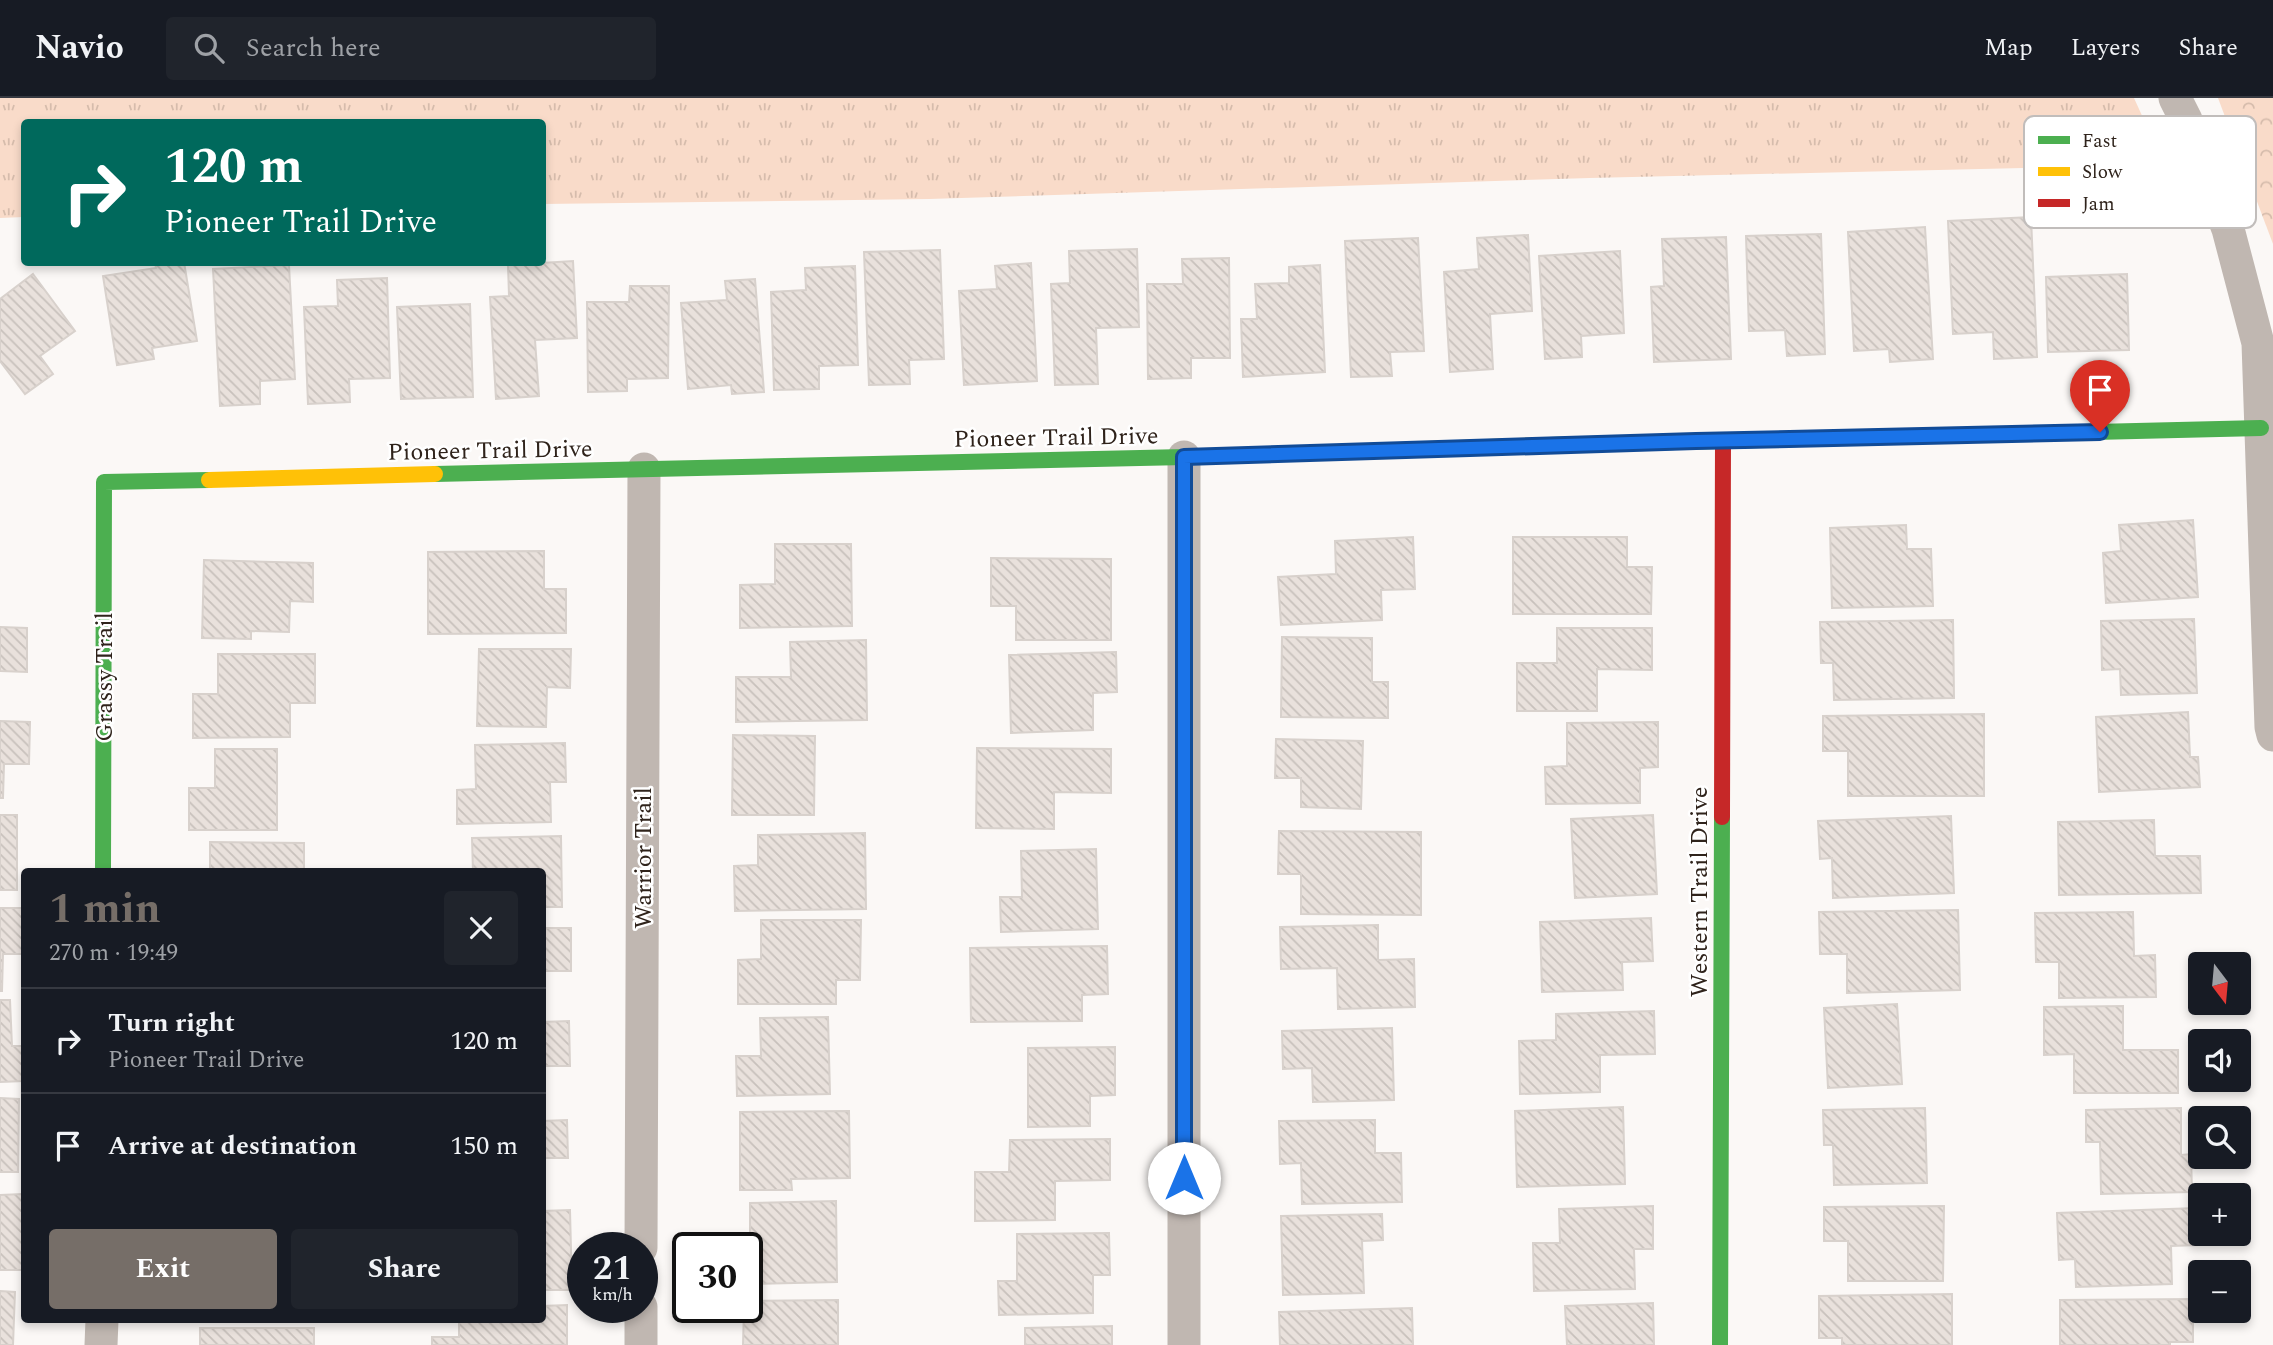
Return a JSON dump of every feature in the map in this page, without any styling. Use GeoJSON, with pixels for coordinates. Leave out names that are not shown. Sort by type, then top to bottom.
{"type":"FeatureCollection","features":[{"type":"Feature","properties":{"kind":"street"},"geometry":{"type":"LineString","coordinates":[[2175,98],[2184,116]]}},
{"type":"Feature","properties":{"kind":"street"},"geometry":{"type":"LineString","coordinates":[[2228,228],[2258,343],[2273,734]]}},
{"type":"Feature","properties":{"kind":"street","name":"Pioneer Trail Drive"},"geometry":{"type":"LineString","coordinates":[[104,482],[2261,428]]}},
{"type":"Feature","properties":{"kind":"street","name":"Western Trail Drive"},"geometry":{"type":"LineString","coordinates":[[1720,1345],[1723,440]]}},
{"type":"Feature","properties":{"kind":"street"},"geometry":{"type":"LineString","coordinates":[[1184,457],[1184,1345]]}},
{"type":"Feature","properties":{"kind":"street","name":"Warrior Trail"},"geometry":{"type":"LineString","coordinates":[[641,1232],[644,469]]}},
{"type":"Feature","properties":{"kind":"street","name":"Grassy Trail"},"geometry":{"type":"LineString","coordinates":[[103,868],[104,482]]}},
{"type":"Feature","properties":{"kind":"street"},"geometry":{"type":"LineString","coordinates":[[102,1323],[102,1345]]}},
{"type":"Feature","properties":{"kind":"street"},"geometry":{"type":"LineString","coordinates":[[641,1323],[641,1345]]}},
{"type":"Feature","properties":{"kind":"green space"},"geometry":{"type":"Polygon","coordinates":[[[0,98],[2134,98],[2142,116],[2024,116],[2024,168],[1590,178],[929,199],[546,204],[546,119],[21,119],[21,217],[0,218],[0,98]]]}},
{"type":"Feature","properties":{"kind":"green space"},"geometry":{"type":"Polygon","coordinates":[[[2218,98],[2273,98],[2273,244],[2256,199],[2256,116],[2225,116],[2218,98]]]}},
{"type":"Feature","properties":{"kind":"building"},"geometry":{"type":"Polygon","coordinates":[[[2024,217],[2024,228],[2031,228],[2037,357],[1994,359],[1993,332],[1953,334],[1948,221],[2024,217]]]}},
{"type":"Feature","properties":{"kind":"building"},"geometry":{"type":"Polygon","coordinates":[[[1925,227],[1933,359],[1890,362],[1889,349],[1854,351],[1848,232],[1925,227]]]}},
{"type":"Feature","properties":{"kind":"building"},"geometry":{"type":"Polygon","coordinates":[[[1821,234],[1825,354],[1787,356],[1785,330],[1749,331],[1746,236],[1821,234]]]}},
{"type":"Feature","properties":{"kind":"building"},"geometry":{"type":"Polygon","coordinates":[[[1528,235],[1532,311],[1490,314],[1493,369],[1450,372],[1444,272],[1479,269],[1477,238],[1528,235]]]}},
{"type":"Feature","properties":{"kind":"building"},"geometry":{"type":"Polygon","coordinates":[[[1726,237],[1731,359],[1654,362],[1651,287],[1664,286],[1662,239],[1726,237]]]}},
{"type":"Feature","properties":{"kind":"building"},"geometry":{"type":"Polygon","coordinates":[[[1418,238],[1424,351],[1390,352],[1392,376],[1351,377],[1345,241],[1418,238]]]}},
{"type":"Feature","properties":{"kind":"building"},"geometry":{"type":"Polygon","coordinates":[[[1137,249],[1139,327],[1096,328],[1098,384],[1055,385],[1051,284],[1070,283],[1069,251],[1137,249]]]}},
{"type":"Feature","properties":{"kind":"building"},"geometry":{"type":"Polygon","coordinates":[[[940,250],[944,359],[909,360],[910,384],[869,385],[864,252],[940,250]]]}},
{"type":"Feature","properties":{"kind":"building"},"geometry":{"type":"Polygon","coordinates":[[[1620,251],[1624,333],[1581,336],[1582,357],[1545,359],[1539,256],[1620,251]]]}},
{"type":"Feature","properties":{"kind":"building"},"geometry":{"type":"Polygon","coordinates":[[[1229,258],[1230,358],[1191,358],[1191,378],[1148,379],[1147,284],[1183,284],[1182,259],[1229,258]]]}},
{"type":"Feature","properties":{"kind":"building"},"geometry":{"type":"Polygon","coordinates":[[[573,261],[577,338],[535,340],[539,396],[496,399],[490,297],[509,296],[508,266],[546,266],[546,263],[573,261]]]}},
{"type":"Feature","properties":{"kind":"building"},"geometry":{"type":"Polygon","coordinates":[[[1031,263],[1037,381],[964,385],[959,291],[997,289],[995,266],[1031,263]]]}},
{"type":"Feature","properties":{"kind":"building"},"geometry":{"type":"Polygon","coordinates":[[[1320,265],[1325,372],[1243,377],[1241,319],[1257,319],[1255,284],[1289,283],[1289,267],[1320,265]]]}},
{"type":"Feature","properties":{"kind":"building"},"geometry":{"type":"Polygon","coordinates":[[[185,266],[197,341],[152,348],[154,359],[117,365],[103,276],[185,266]]]}},
{"type":"Feature","properties":{"kind":"building"},"geometry":{"type":"Polygon","coordinates":[[[289,266],[295,379],[260,381],[260,404],[220,406],[213,269],[289,266]]]}},
{"type":"Feature","properties":{"kind":"building"},"geometry":{"type":"Polygon","coordinates":[[[855,266],[858,365],[819,366],[819,389],[774,390],[771,292],[806,290],[805,268],[855,266]]]}},
{"type":"Feature","properties":{"kind":"building"},"geometry":{"type":"Polygon","coordinates":[[[33,274],[75,331],[40,356],[53,374],[25,394],[0,361],[0,299],[33,274]]]}},
{"type":"Feature","properties":{"kind":"building"},"geometry":{"type":"Polygon","coordinates":[[[2127,274],[2129,350],[2048,352],[2046,277],[2127,274]]]}},
{"type":"Feature","properties":{"kind":"building"},"geometry":{"type":"Polygon","coordinates":[[[387,278],[390,378],[349,379],[350,402],[308,404],[304,307],[338,306],[337,280],[387,278]]]}},
{"type":"Feature","properties":{"kind":"building"},"geometry":{"type":"Polygon","coordinates":[[[755,279],[764,392],[732,394],[731,385],[688,389],[681,303],[727,300],[725,281],[755,279]]]}},
{"type":"Feature","properties":{"kind":"building"},"geometry":{"type":"Polygon","coordinates":[[[630,286],[669,286],[668,378],[627,379],[627,391],[588,392],[587,302],[629,302],[630,286]]]}},
{"type":"Feature","properties":{"kind":"building"},"geometry":{"type":"Polygon","coordinates":[[[470,304],[473,397],[401,399],[397,307],[470,304]]]}},
{"type":"Feature","properties":{"kind":"building"},"geometry":{"type":"Polygon","coordinates":[[[2193,520],[2198,597],[2106,603],[2103,553],[2121,551],[2119,525],[2193,520]]]}},
{"type":"Feature","properties":{"kind":"building"},"geometry":{"type":"Polygon","coordinates":[[[1906,525],[1907,549],[1931,549],[1933,606],[1832,608],[1830,528],[1906,525]]]}},
{"type":"Feature","properties":{"kind":"building"},"geometry":{"type":"Polygon","coordinates":[[[1413,537],[1415,589],[1381,590],[1382,620],[1281,625],[1278,577],[1336,574],[1335,541],[1413,537]]]}},
{"type":"Feature","properties":{"kind":"building"},"geometry":{"type":"Polygon","coordinates":[[[1513,537],[1627,537],[1627,567],[1652,567],[1651,614],[1513,614],[1513,537]]]}},
{"type":"Feature","properties":{"kind":"building"},"geometry":{"type":"Polygon","coordinates":[[[775,544],[851,544],[852,626],[740,628],[740,585],[775,584],[775,544]]]}},
{"type":"Feature","properties":{"kind":"building"},"geometry":{"type":"Polygon","coordinates":[[[544,551],[544,589],[566,589],[566,633],[428,634],[428,552],[544,551]]]}},
{"type":"Feature","properties":{"kind":"building"},"geometry":{"type":"Polygon","coordinates":[[[991,558],[1111,559],[1111,640],[1016,640],[1016,606],[991,606],[991,558]]]}},
{"type":"Feature","properties":{"kind":"building"},"geometry":{"type":"Polygon","coordinates":[[[204,560],[313,563],[313,602],[290,601],[289,632],[251,631],[251,639],[202,638],[204,560]]]}},
{"type":"Feature","properties":{"kind":"building"},"geometry":{"type":"Polygon","coordinates":[[[2194,619],[2197,693],[2121,695],[2120,669],[2102,670],[2101,621],[2194,619]]]}},
{"type":"Feature","properties":{"kind":"building"},"geometry":{"type":"Polygon","coordinates":[[[1953,620],[1954,698],[1834,700],[1833,663],[1821,663],[1820,622],[1953,620]]]}},
{"type":"Feature","properties":{"kind":"building"},"geometry":{"type":"Polygon","coordinates":[[[0,627],[27,628],[27,672],[0,671],[0,627]]]}},
{"type":"Feature","properties":{"kind":"building"},"geometry":{"type":"Polygon","coordinates":[[[1557,628],[1652,628],[1652,670],[1597,669],[1597,711],[1517,711],[1517,663],[1557,663],[1557,628]]]}},
{"type":"Feature","properties":{"kind":"building"},"geometry":{"type":"Polygon","coordinates":[[[1282,637],[1372,638],[1372,682],[1388,682],[1388,718],[1281,717],[1282,637]]]}},
{"type":"Feature","properties":{"kind":"building"},"geometry":{"type":"Polygon","coordinates":[[[866,640],[867,720],[736,722],[736,677],[791,677],[790,642],[866,640]]]}},
{"type":"Feature","properties":{"kind":"building"},"geometry":{"type":"Polygon","coordinates":[[[479,649],[571,649],[570,688],[547,687],[546,727],[477,726],[479,649]]]}},
{"type":"Feature","properties":{"kind":"building"},"geometry":{"type":"Polygon","coordinates":[[[1116,652],[1117,692],[1093,693],[1093,730],[1011,733],[1009,655],[1116,652]]]}},
{"type":"Feature","properties":{"kind":"building"},"geometry":{"type":"Polygon","coordinates":[[[218,654],[315,654],[315,703],[290,703],[290,737],[193,738],[193,694],[218,694],[218,654]]]}},
{"type":"Feature","properties":{"kind":"building"},"geometry":{"type":"Polygon","coordinates":[[[2188,712],[2190,757],[2198,757],[2200,787],[2099,792],[2096,717],[2188,712]]]}},
{"type":"Feature","properties":{"kind":"building"},"geometry":{"type":"Polygon","coordinates":[[[1984,714],[1984,796],[1848,796],[1848,751],[1823,751],[1823,716],[1984,714]]]}},
{"type":"Feature","properties":{"kind":"building"},"geometry":{"type":"Polygon","coordinates":[[[0,721],[30,722],[29,764],[4,764],[3,798],[0,798],[0,721]]]}},
{"type":"Feature","properties":{"kind":"building"},"geometry":{"type":"Polygon","coordinates":[[[1658,722],[1658,767],[1640,768],[1640,803],[1546,804],[1545,767],[1567,766],[1567,723],[1658,722]]]}},
{"type":"Feature","properties":{"kind":"building"},"geometry":{"type":"Polygon","coordinates":[[[733,735],[815,736],[814,815],[732,815],[733,735]]]}},
{"type":"Feature","properties":{"kind":"building"},"geometry":{"type":"Polygon","coordinates":[[[1276,739],[1363,741],[1361,809],[1301,807],[1301,778],[1275,778],[1276,739]]]}},
{"type":"Feature","properties":{"kind":"building"},"geometry":{"type":"Polygon","coordinates":[[[565,743],[566,782],[550,782],[551,822],[457,824],[457,790],[476,789],[475,745],[565,743]]]}},
{"type":"Feature","properties":{"kind":"building"},"geometry":{"type":"Polygon","coordinates":[[[977,748],[1111,749],[1111,793],[1054,792],[1054,829],[976,828],[977,748]]]}},
{"type":"Feature","properties":{"kind":"building"},"geometry":{"type":"Polygon","coordinates":[[[215,749],[277,749],[277,830],[189,830],[189,788],[215,788],[215,749]]]}},
{"type":"Feature","properties":{"kind":"building"},"geometry":{"type":"Polygon","coordinates":[[[0,815],[17,815],[17,890],[0,890],[0,815]]]}},
{"type":"Feature","properties":{"kind":"building"},"geometry":{"type":"Polygon","coordinates":[[[1653,815],[1657,894],[1575,898],[1571,819],[1653,815]]]}},
{"type":"Feature","properties":{"kind":"building"},"geometry":{"type":"Polygon","coordinates":[[[1951,816],[1954,893],[1833,898],[1832,858],[1820,859],[1818,821],[1951,816]]]}},
{"type":"Feature","properties":{"kind":"building"},"geometry":{"type":"Polygon","coordinates":[[[2154,820],[2155,856],[2200,856],[2201,893],[2059,895],[2058,822],[2154,820]]]}},
{"type":"Feature","properties":{"kind":"building"},"geometry":{"type":"Polygon","coordinates":[[[1279,831],[1421,832],[1421,915],[1301,914],[1301,874],[1278,874],[1279,831]]]}},
{"type":"Feature","properties":{"kind":"building"},"geometry":{"type":"Polygon","coordinates":[[[865,833],[866,909],[735,911],[734,866],[758,865],[758,835],[865,833]]]}},
{"type":"Feature","properties":{"kind":"building"},"geometry":{"type":"Polygon","coordinates":[[[561,836],[562,907],[546,907],[546,868],[473,868],[472,838],[561,836]]]}},
{"type":"Feature","properties":{"kind":"building"},"geometry":{"type":"Polygon","coordinates":[[[210,842],[304,843],[304,868],[210,868],[210,842]]]}},
{"type":"Feature","properties":{"kind":"building"},"geometry":{"type":"Polygon","coordinates":[[[1096,849],[1098,929],[1001,932],[1000,897],[1022,897],[1021,851],[1096,849]]]}},
{"type":"Feature","properties":{"kind":"building"},"geometry":{"type":"Polygon","coordinates":[[[0,908],[21,908],[21,954],[3,954],[0,991],[0,908]]]}},
{"type":"Feature","properties":{"kind":"building"},"geometry":{"type":"Polygon","coordinates":[[[1958,910],[1960,990],[1847,993],[1847,954],[1820,954],[1819,912],[1958,910]]]}},
{"type":"Feature","properties":{"kind":"building"},"geometry":{"type":"Polygon","coordinates":[[[2133,912],[2134,956],[2155,955],[2156,997],[2059,998],[2059,962],[2036,962],[2035,913],[2133,912]]]}},
{"type":"Feature","properties":{"kind":"building"},"geometry":{"type":"Polygon","coordinates":[[[1651,918],[1653,961],[1622,962],[1623,990],[1542,992],[1540,922],[1651,918]]]}},
{"type":"Feature","properties":{"kind":"building"},"geometry":{"type":"Polygon","coordinates":[[[761,920],[861,920],[860,980],[836,980],[836,1004],[738,1004],[738,960],[761,959],[761,920]]]}},
{"type":"Feature","properties":{"kind":"building"},"geometry":{"type":"Polygon","coordinates":[[[1378,925],[1378,960],[1414,959],[1415,1007],[1338,1009],[1337,968],[1281,969],[1280,927],[1378,925]]]}},
{"type":"Feature","properties":{"kind":"building"},"geometry":{"type":"Polygon","coordinates":[[[546,928],[571,928],[571,971],[546,971],[546,928]]]}},
{"type":"Feature","properties":{"kind":"building"},"geometry":{"type":"Polygon","coordinates":[[[1107,946],[1108,994],[1082,995],[1082,1021],[971,1022],[970,948],[1107,946]]]}},
{"type":"Feature","properties":{"kind":"building"},"geometry":{"type":"Polygon","coordinates":[[[0,1000],[10,1000],[12,1046],[21,1046],[21,1081],[0,1082],[0,1000]]]}},
{"type":"Feature","properties":{"kind":"building"},"geometry":{"type":"Polygon","coordinates":[[[1897,1004],[1902,1084],[1828,1088],[1824,1008],[1897,1004]]]}},
{"type":"Feature","properties":{"kind":"building"},"geometry":{"type":"Polygon","coordinates":[[[2123,1006],[2123,1050],[2178,1050],[2178,1093],[2074,1093],[2074,1054],[2044,1055],[2044,1007],[2123,1006]]]}},
{"type":"Feature","properties":{"kind":"building"},"geometry":{"type":"Polygon","coordinates":[[[1654,1011],[1655,1054],[1600,1055],[1600,1092],[1520,1094],[1519,1041],[1556,1040],[1556,1014],[1654,1011]]]}},
{"type":"Feature","properties":{"kind":"building"},"geometry":{"type":"Polygon","coordinates":[[[828,1017],[830,1094],[737,1096],[736,1056],[761,1056],[760,1018],[828,1017]]]}},
{"type":"Feature","properties":{"kind":"building"},"geometry":{"type":"Polygon","coordinates":[[[569,1021],[570,1066],[546,1066],[546,1022],[569,1021]]]}},
{"type":"Feature","properties":{"kind":"building"},"geometry":{"type":"Polygon","coordinates":[[[1392,1028],[1394,1100],[1313,1102],[1312,1068],[1283,1069],[1282,1031],[1392,1028]]]}},
{"type":"Feature","properties":{"kind":"building"},"geometry":{"type":"Polygon","coordinates":[[[1115,1047],[1115,1095],[1090,1096],[1090,1126],[1028,1127],[1028,1048],[1115,1047]]]}},
{"type":"Feature","properties":{"kind":"building"},"geometry":{"type":"Polygon","coordinates":[[[0,1098],[19,1099],[18,1172],[0,1172],[0,1098]]]}},
{"type":"Feature","properties":{"kind":"building"},"geometry":{"type":"Polygon","coordinates":[[[1623,1107],[1625,1184],[1517,1187],[1515,1111],[1623,1107]]]}},
{"type":"Feature","properties":{"kind":"building"},"geometry":{"type":"Polygon","coordinates":[[[1925,1108],[1927,1183],[1834,1185],[1833,1145],[1824,1145],[1823,1110],[1925,1108]]]}},
{"type":"Feature","properties":{"kind":"building"},"geometry":{"type":"Polygon","coordinates":[[[2181,1108],[2181,1155],[2188,1154],[2188,1169],[2191,1169],[2192,1183],[2188,1183],[2188,1192],[2101,1194],[2100,1142],[2086,1142],[2086,1110],[2181,1108]]]}},
{"type":"Feature","properties":{"kind":"building"},"geometry":{"type":"Polygon","coordinates":[[[849,1111],[850,1178],[791,1179],[792,1190],[740,1190],[740,1112],[849,1111]]]}},
{"type":"Feature","properties":{"kind":"building"},"geometry":{"type":"Polygon","coordinates":[[[567,1120],[568,1158],[546,1158],[546,1121],[567,1120]]]}},
{"type":"Feature","properties":{"kind":"building"},"geometry":{"type":"Polygon","coordinates":[[[1375,1120],[1375,1153],[1401,1153],[1402,1202],[1302,1204],[1301,1163],[1280,1164],[1279,1121],[1375,1120]]]}},
{"type":"Feature","properties":{"kind":"building"},"geometry":{"type":"Polygon","coordinates":[[[1110,1139],[1110,1180],[1055,1181],[1055,1220],[975,1221],[975,1172],[1009,1172],[1010,1140],[1110,1139]]]}},
{"type":"Feature","properties":{"kind":"building"},"geometry":{"type":"Polygon","coordinates":[[[21,1194],[21,1270],[0,1270],[0,1195],[21,1194]]]}},
{"type":"Feature","properties":{"kind":"building"},"geometry":{"type":"Polygon","coordinates":[[[836,1201],[837,1282],[763,1284],[763,1232],[750,1232],[750,1203],[836,1201]]]}},
{"type":"Feature","properties":{"kind":"building"},"geometry":{"type":"Polygon","coordinates":[[[1653,1206],[1653,1249],[1634,1249],[1635,1289],[1534,1291],[1533,1243],[1560,1243],[1559,1209],[1653,1206]]]}},
{"type":"Feature","properties":{"kind":"building"},"geometry":{"type":"Polygon","coordinates":[[[1944,1206],[1943,1281],[1848,1281],[1848,1241],[1824,1241],[1824,1207],[1944,1206]]]}},
{"type":"Feature","properties":{"kind":"building"},"geometry":{"type":"Polygon","coordinates":[[[2188,1208],[2188,1245],[2171,1246],[2172,1284],[2076,1287],[2075,1259],[2059,1260],[2057,1213],[2188,1208]]]}},
{"type":"Feature","properties":{"kind":"building"},"geometry":{"type":"Polygon","coordinates":[[[570,1210],[571,1232],[567,1232],[567,1290],[546,1290],[546,1211],[570,1210]]]}},
{"type":"Feature","properties":{"kind":"building"},"geometry":{"type":"Polygon","coordinates":[[[1382,1214],[1383,1240],[1362,1241],[1364,1293],[1283,1295],[1281,1216],[1382,1214]]]}},
{"type":"Feature","properties":{"kind":"building"},"geometry":{"type":"Polygon","coordinates":[[[1109,1233],[1110,1275],[1093,1275],[1093,1313],[999,1315],[998,1281],[1017,1281],[1017,1234],[1109,1233]]]}},
{"type":"Feature","properties":{"kind":"building"},"geometry":{"type":"Polygon","coordinates":[[[0,1291],[15,1292],[13,1345],[0,1345],[0,1291]]]}},
{"type":"Feature","properties":{"kind":"building"},"geometry":{"type":"Polygon","coordinates":[[[1952,1294],[1952,1345],[1842,1345],[1842,1338],[1819,1338],[1819,1296],[1952,1294]]]}},
{"type":"Feature","properties":{"kind":"building"},"geometry":{"type":"Polygon","coordinates":[[[2188,1299],[2188,1323],[2193,1323],[2193,1342],[2170,1342],[2170,1345],[2060,1345],[2060,1300],[2188,1299]]]}},
{"type":"Feature","properties":{"kind":"building"},"geometry":{"type":"Polygon","coordinates":[[[838,1300],[838,1345],[743,1345],[744,1323],[763,1323],[763,1301],[838,1300]]]}},
{"type":"Feature","properties":{"kind":"building"},"geometry":{"type":"Polygon","coordinates":[[[1653,1303],[1654,1345],[1567,1345],[1565,1306],[1653,1303]]]}},
{"type":"Feature","properties":{"kind":"building"},"geometry":{"type":"Polygon","coordinates":[[[567,1305],[567,1345],[432,1345],[432,1337],[459,1337],[459,1323],[546,1323],[546,1306],[567,1305]]]}},
{"type":"Feature","properties":{"kind":"building"},"geometry":{"type":"Polygon","coordinates":[[[1412,1308],[1413,1345],[1280,1345],[1279,1312],[1412,1308]]]}},
{"type":"Feature","properties":{"kind":"building"},"geometry":{"type":"Polygon","coordinates":[[[1112,1326],[1112,1345],[1025,1345],[1025,1328],[1112,1326]]]}},
{"type":"Feature","properties":{"kind":"building"},"geometry":{"type":"Polygon","coordinates":[[[200,1328],[314,1328],[314,1345],[200,1345],[200,1328]]]}},
{"type":"Feature","properties":{"kind":"traffic: fast"},"geometry":{"type":"LineString","coordinates":[[1549,445],[2261,428]]}},
{"type":"Feature","properties":{"kind":"traffic: fast"},"geometry":{"type":"LineString","coordinates":[[435,474],[1185,457]]}},
{"type":"Feature","properties":{"kind":"traffic: fast"},"geometry":{"type":"LineString","coordinates":[[103,868],[104,482],[209,480]]}},
{"type":"Feature","properties":{"kind":"traffic: fast"},"geometry":{"type":"LineString","coordinates":[[1720,1345],[1722,817]]}},
{"type":"Feature","properties":{"kind":"traffic: slow"},"geometry":{"type":"LineString","coordinates":[[1185,457],[1549,445]]}},
{"type":"Feature","properties":{"kind":"traffic: slow"},"geometry":{"type":"LineString","coordinates":[[209,480],[435,474]]}},
{"type":"Feature","properties":{"kind":"traffic: jam"},"geometry":{"type":"LineString","coordinates":[[1722,817],[1723,440]]}},
{"type":"Feature","properties":{"kind":"route"},"geometry":{"type":"LineString","coordinates":[[1184,1178],[1184,457],[2100,432]]}}]}
